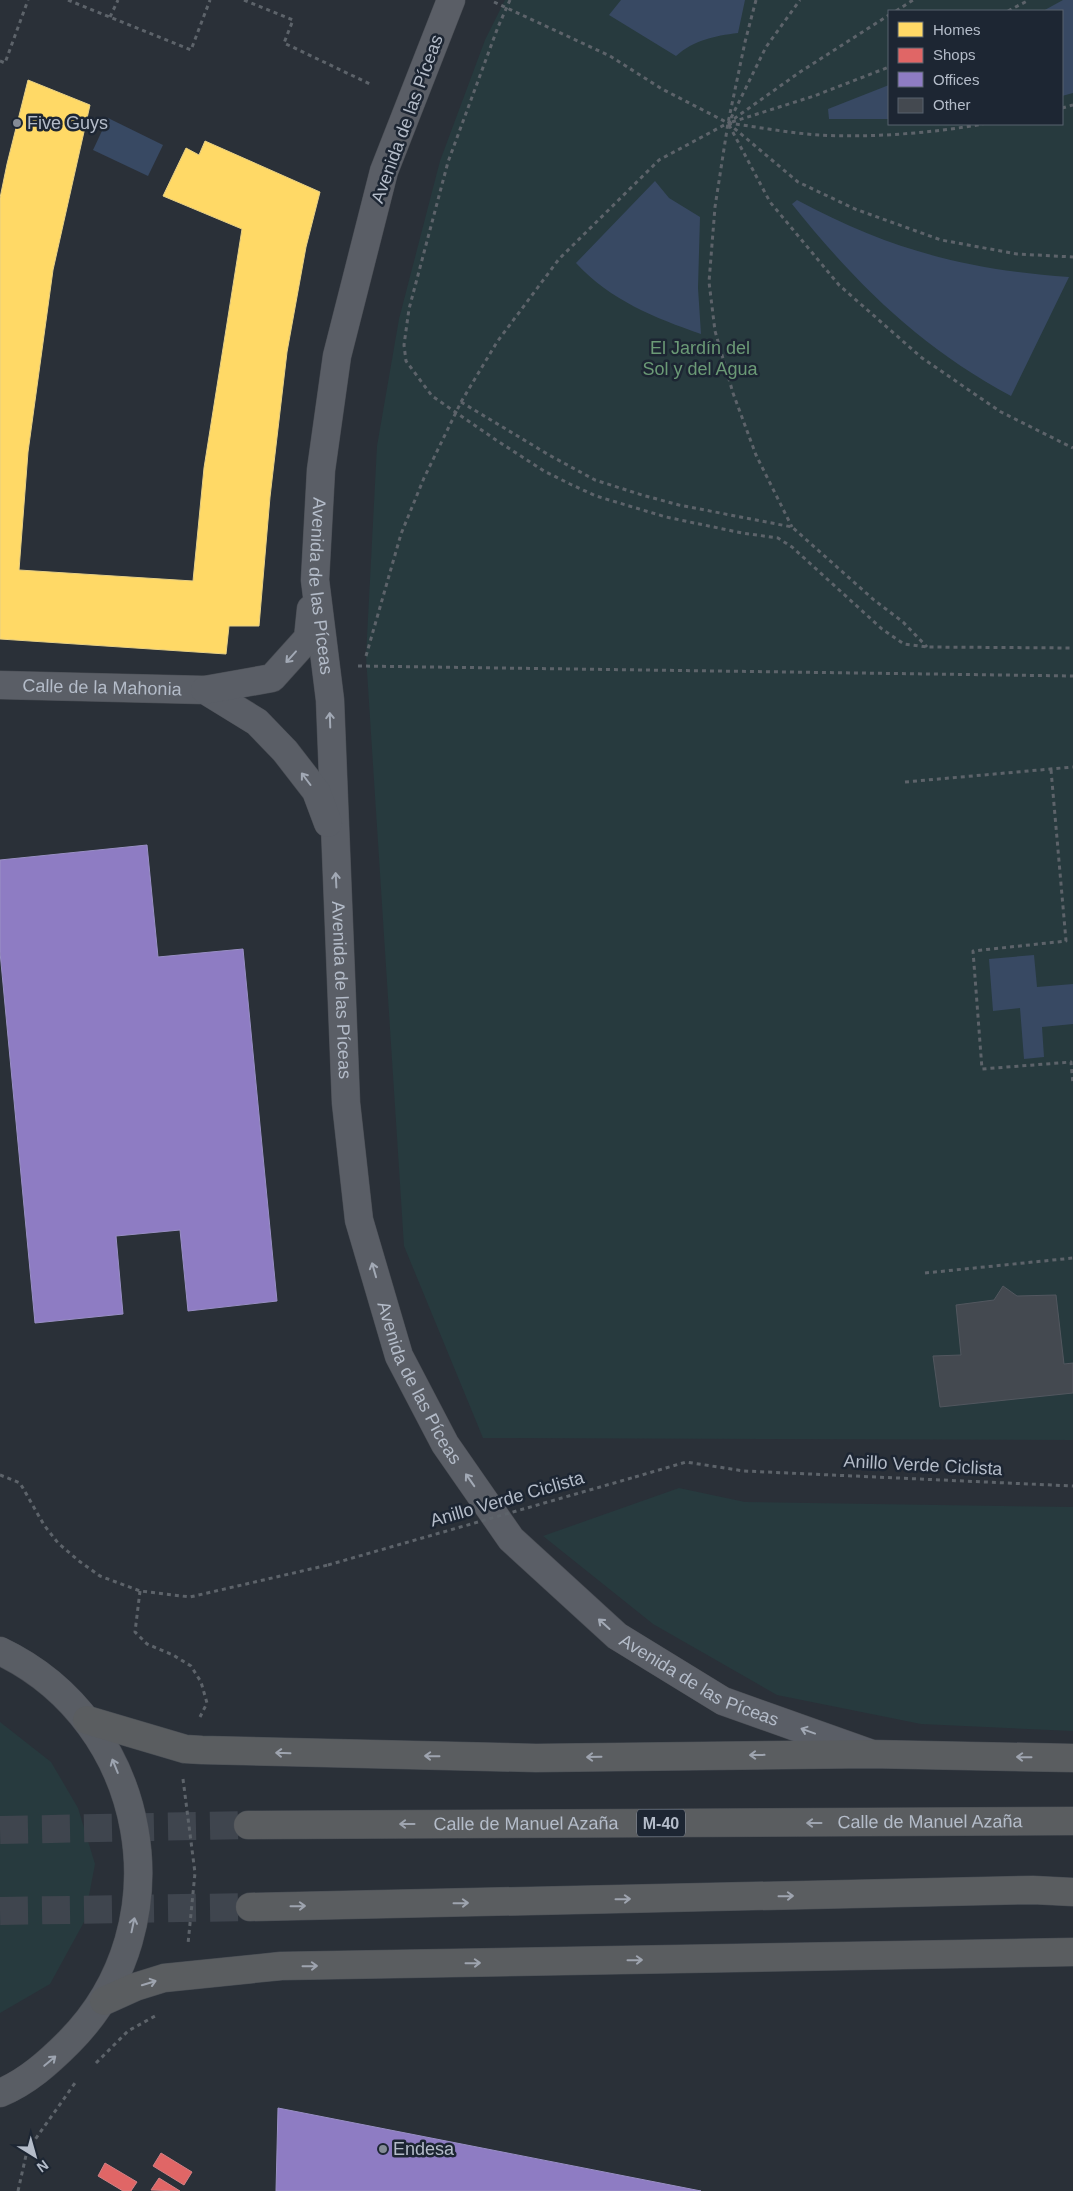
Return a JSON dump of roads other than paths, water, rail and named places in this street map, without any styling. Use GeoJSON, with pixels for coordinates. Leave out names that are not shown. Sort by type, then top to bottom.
{"type":"FeatureCollection","features":[{"type":"Feature","properties":{"kind":"highway"},"geometry":{"type":"LineString","coordinates":[[88,1720],[185,1749],[202,1750],[536,1758],[870,1754],[1073,1758]]}},
{"type":"Feature","properties":{"kind":"highway","name":"Calle de Manuel Azaña"},"geometry":{"type":"LineString","coordinates":[[248,1824],[1073,1821]]}},
{"type":"Feature","properties":{"kind":"highway"},"geometry":{"type":"LineString","coordinates":[[250,1908],[1013,1891],[1073,1892]]}},
{"type":"Feature","properties":{"kind":"highway"},"geometry":{"type":"LineString","coordinates":[[104,2001],[135,1987],[164,1978],[281,1966],[1073,1952]]}},
{"type":"Feature","properties":{"kind":"main road"},"geometry":{"type":"LineString","coordinates":[[0,1651],[21,1661],[57,1688],[88,1720],[113,1760],[130,1804],[139,1851],[138,1898],[128,1944],[104,2001],[83,2028],[50,2062],[10,2089],[0,2093]]}},
{"type":"Feature","properties":{"kind":"street","name":"Avenida de las Píceas"},"geometry":{"type":"LineString","coordinates":[[445,2],[384,172],[337,356],[321,470],[315,580],[330,700],[346,1103],[359,1220],[399,1356],[445,1444],[511,1540],[617,1636],[722,1701],[870,1754]]}},
{"type":"Feature","properties":{"kind":"street","name":"Calle de la Mahonia"},"geometry":{"type":"LineString","coordinates":[[0,685],[205,690],[272,678],[308,638],[315,580]]}},
{"type":"Feature","properties":{"kind":"street","name":"Calle de la Mahonia"},"geometry":{"type":"LineString","coordinates":[[205,690],[257,722],[285,751],[316,791],[334,838]]}},
{"type":"Feature","properties":{"kind":"water"},"geometry":{"type":"Polygon","coordinates":[[[621,0],[745,0],[738,33],[697,42],[676,56],[609,15],[621,0]]]}},
{"type":"Feature","properties":{"kind":"water"},"geometry":{"type":"Polygon","coordinates":[[[1063,0],[1073,0],[1073,93],[1063,96],[1063,10],[1045,10],[1063,0]]]}},
{"type":"Feature","properties":{"kind":"water"},"geometry":{"type":"Polygon","coordinates":[[[888,85],[888,119],[829,119],[828,109],[888,85]]]}},
{"type":"Feature","properties":{"kind":"water"},"geometry":{"type":"Polygon","coordinates":[[[108,118],[163,145],[148,176],[93,150],[108,118]]]}},
{"type":"Feature","properties":{"kind":"water"},"geometry":{"type":"Polygon","coordinates":[[[655,181],[669,198],[700,217],[698,288],[701,334],[650,314],[618,298],[589,276],[576,263],[655,181]]]}},
{"type":"Feature","properties":{"kind":"water"},"geometry":{"type":"Polygon","coordinates":[[[797,200],[863,232],[928,254],[996,269],[1069,277],[1011,396],[947,357],[891,312],[840,261],[816,233],[792,204],[797,200]]]}},
{"type":"Feature","properties":{"kind":"water"},"geometry":{"type":"Polygon","coordinates":[[[1034,955],[1037,987],[1073,984],[1073,1024],[1042,1027],[1044,1057],[1024,1059],[1020,1008],[993,1011],[989,959],[1034,955]]]}},
{"type":"Feature","properties":{"kind":"tunnel"},"geometry":{"type":"LineString","coordinates":[[0,1830],[248,1825]]}},
{"type":"Feature","properties":{"kind":"tunnel"},"geometry":{"type":"LineString","coordinates":[[0,1911],[250,1907]]}},
{"type":"Feature","properties":{"kind":"place","name":"Five Guys"},"geometry":{"type":"Point","coordinates":[17,123]}},
{"type":"Feature","properties":{"kind":"place","name":"Endesa"},"geometry":{"type":"Point","coordinates":[383,2149]}},
{"type":"Feature","properties":{"kind":"park label","name":"El Jardín del Sol y del Agua"},"geometry":{"type":"Point","coordinates":[700,358]}}]}
